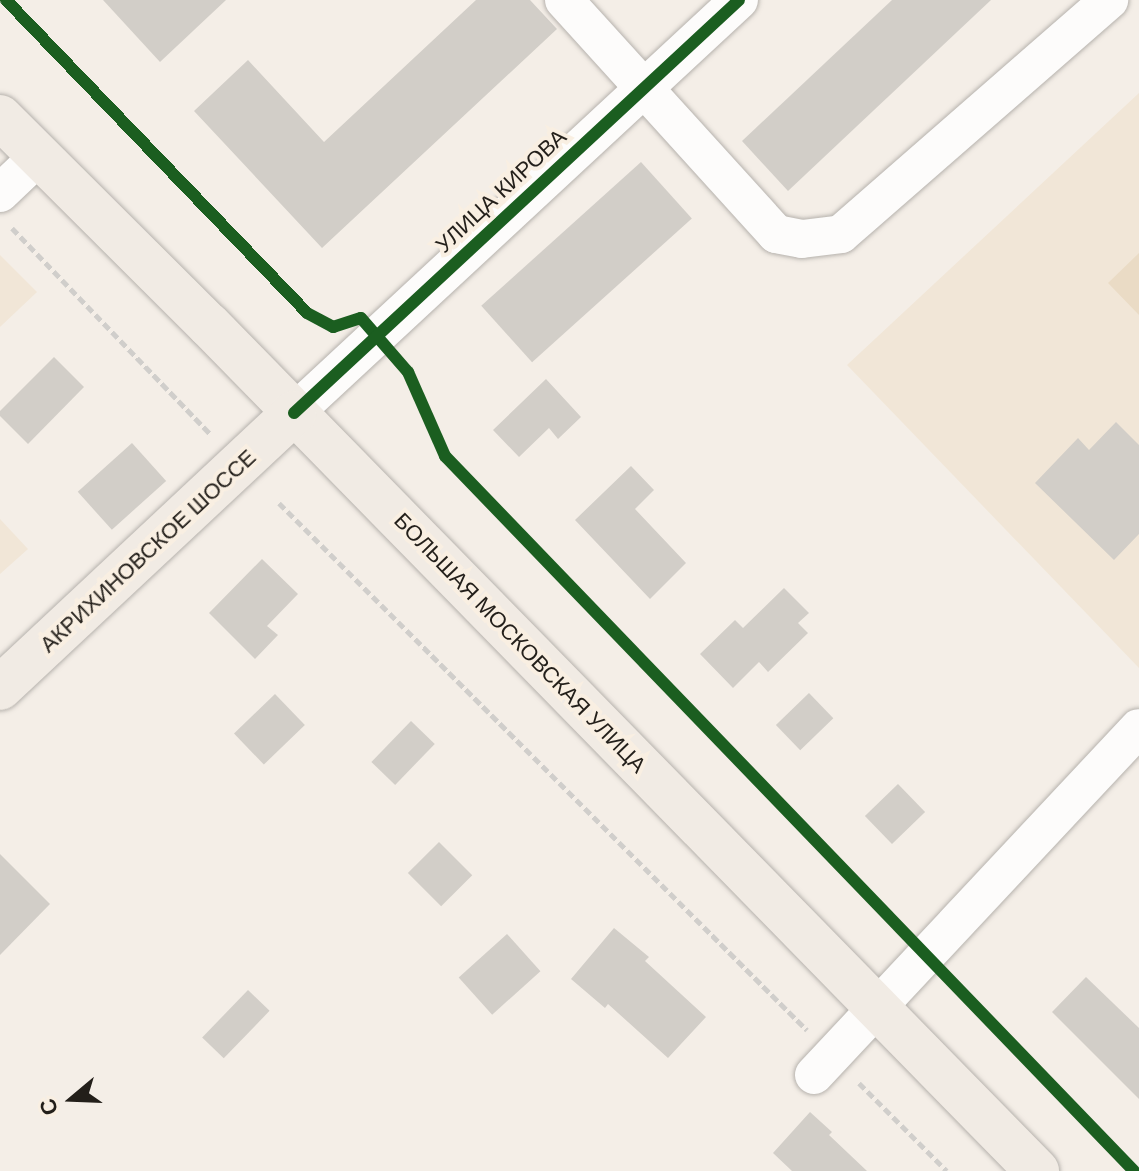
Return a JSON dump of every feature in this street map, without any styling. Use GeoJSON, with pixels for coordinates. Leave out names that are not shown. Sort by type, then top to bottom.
{"type":"FeatureCollection","features":[{"type":"Feature","properties":{"kind":"main road","name":"БОЛЬШАЯ МОСКОВСКАЯ УЛИЦА"},"geometry":{"type":"LineString","coordinates":[[0,117],[1037,1171]]}},
{"type":"Feature","properties":{"kind":"main road","name":"АКРИХИНОВСКОЕ ШОССЕ"},"geometry":{"type":"LineString","coordinates":[[0,688],[294,413]]}},
{"type":"Feature","properties":{"kind":"street"},"geometry":{"type":"LineString","coordinates":[[564,0],[776,234],[802,239],[841,234],[1109,0]]}},
{"type":"Feature","properties":{"kind":"street","name":"УЛИЦА КИРОВА"},"geometry":{"type":"LineString","coordinates":[[294,413],[739,0]]}},
{"type":"Feature","properties":{"kind":"street"},"geometry":{"type":"LineString","coordinates":[[5,210],[39,156]]}},
{"type":"Feature","properties":{"kind":"street"},"geometry":{"type":"LineString","coordinates":[[823,1065],[1139,728]]}},
{"type":"Feature","properties":{"kind":"path"},"geometry":{"type":"LineString","coordinates":[[5,210],[214,438]]}},
{"type":"Feature","properties":{"kind":"path"},"geometry":{"type":"LineString","coordinates":[[279,503],[823,1065],[947,1171]]}},
{"type":"Feature","properties":{"kind":"shaded area"},"geometry":{"type":"Polygon","coordinates":[[[1139,93],[1139,668],[847,365],[1139,93]]]}},
{"type":"Feature","properties":{"kind":"shaded area"},"geometry":{"type":"Polygon","coordinates":[[[1139,253],[1139,315],[1108,283],[1139,253]]]}},
{"type":"Feature","properties":{"kind":"shaded area"},"geometry":{"type":"Polygon","coordinates":[[[0,255],[37,292],[0,327],[0,255]]]}},
{"type":"Feature","properties":{"kind":"shaded area"},"geometry":{"type":"Polygon","coordinates":[[[0,519],[28,549],[0,574],[0,519]]]}},
{"type":"Feature","properties":{"kind":"building"},"geometry":{"type":"Polygon","coordinates":[[[103,0],[226,0],[160,62],[103,0]]]}},
{"type":"Feature","properties":{"kind":"building"},"geometry":{"type":"Polygon","coordinates":[[[476,0],[530,0],[557,29],[322,248],[194,111],[248,60],[324,142],[476,0]]]}},
{"type":"Feature","properties":{"kind":"building"},"geometry":{"type":"Polygon","coordinates":[[[892,0],[991,0],[788,191],[742,141],[892,0]]]}},
{"type":"Feature","properties":{"kind":"building"},"geometry":{"type":"Polygon","coordinates":[[[641,162],[692,218],[532,362],[481,306],[641,162]]]}},
{"type":"Feature","properties":{"kind":"building"},"geometry":{"type":"Polygon","coordinates":[[[54,357],[84,387],[28,444],[0,416],[0,411],[54,357]]]}},
{"type":"Feature","properties":{"kind":"building"},"geometry":{"type":"Polygon","coordinates":[[[546,379],[581,417],[558,439],[549,428],[519,457],[493,430],[546,379]]]}},
{"type":"Feature","properties":{"kind":"building"},"geometry":{"type":"Polygon","coordinates":[[[1116,422],[1139,445],[1139,534],[1114,560],[1035,483],[1078,438],[1089,450],[1116,422]]]}},
{"type":"Feature","properties":{"kind":"building"},"geometry":{"type":"Polygon","coordinates":[[[132,443],[166,481],[112,530],[78,492],[132,443]]]}},
{"type":"Feature","properties":{"kind":"building"},"geometry":{"type":"Polygon","coordinates":[[[631,466],[654,490],[635,509],[686,563],[650,599],[575,520],[631,466]]]}},
{"type":"Feature","properties":{"kind":"building"},"geometry":{"type":"Polygon","coordinates":[[[262,559],[298,594],[267,626],[278,635],[255,659],[209,613],[262,559]]]}},
{"type":"Feature","properties":{"kind":"building"},"geometry":{"type":"Polygon","coordinates":[[[784,588],[809,613],[798,623],[808,633],[768,672],[759,662],[733,688],[700,654],[735,620],[743,628],[784,588]]]}},
{"type":"Feature","properties":{"kind":"building"},"geometry":{"type":"Polygon","coordinates":[[[809,693],[833,718],[800,750],[776,725],[809,693]]]}},
{"type":"Feature","properties":{"kind":"building"},"geometry":{"type":"Polygon","coordinates":[[[275,694],[305,725],[264,765],[234,734],[275,694]]]}},
{"type":"Feature","properties":{"kind":"building"},"geometry":{"type":"Polygon","coordinates":[[[411,721],[435,744],[395,785],[371,762],[411,721]]]}},
{"type":"Feature","properties":{"kind":"building"},"geometry":{"type":"Polygon","coordinates":[[[898,784],[925,812],[892,844],[865,816],[898,784]]]}},
{"type":"Feature","properties":{"kind":"building"},"geometry":{"type":"Polygon","coordinates":[[[439,842],[472,875],[441,906],[408,873],[439,842]]]}},
{"type":"Feature","properties":{"kind":"building"},"geometry":{"type":"Polygon","coordinates":[[[0,854],[50,904],[0,955],[0,854]]]}},
{"type":"Feature","properties":{"kind":"building"},"geometry":{"type":"Polygon","coordinates":[[[614,928],[649,957],[645,961],[706,1017],[668,1058],[608,1004],[605,1008],[571,979],[614,928]]]}},
{"type":"Feature","properties":{"kind":"building"},"geometry":{"type":"Polygon","coordinates":[[[507,934],[540,971],[492,1015],[459,977],[507,934]]]}},
{"type":"Feature","properties":{"kind":"building"},"geometry":{"type":"Polygon","coordinates":[[[1086,977],[1139,1028],[1139,1099],[1052,1012],[1086,977]]]}},
{"type":"Feature","properties":{"kind":"building"},"geometry":{"type":"Polygon","coordinates":[[[248,990],[270,1011],[224,1058],[202,1037],[248,990]]]}},
{"type":"Feature","properties":{"kind":"building"},"geometry":{"type":"Polygon","coordinates":[[[810,1112],[867,1171],[792,1171],[773,1153],[810,1112]]]}},
{"type":"Feature","properties":{"kind":"cycle path"},"geometry":{"type":"LineString","coordinates":[[6,0],[307,313],[333,327],[361,318],[408,372],[445,456],[1134,1171]]}},
{"type":"Feature","properties":{"kind":"cycle path"},"geometry":{"type":"LineString","coordinates":[[294,413],[739,0]]}}]}
